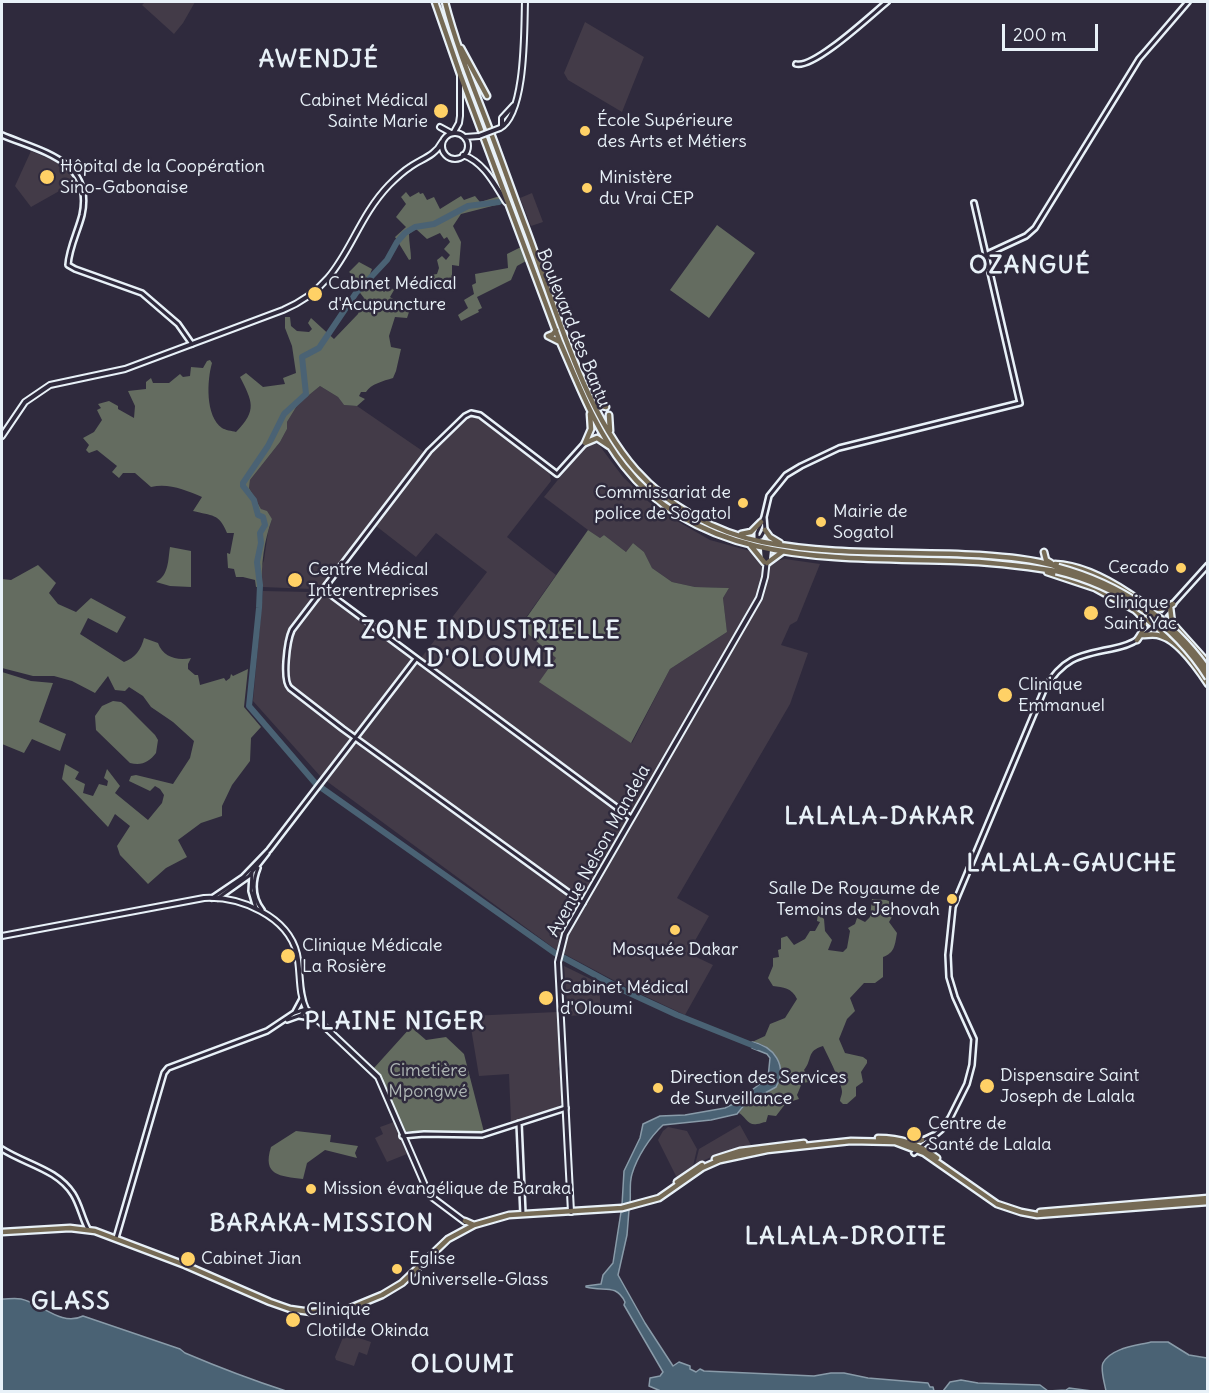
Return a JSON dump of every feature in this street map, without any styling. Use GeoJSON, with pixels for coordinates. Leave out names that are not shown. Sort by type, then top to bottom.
{"type":"FeatureCollection","features":[{"type":"Feature","properties":{"kind":"main road","name":"Boulevard des Bantu"},"geometry":{"type":"LineString","coordinates":[[435,2],[560,342],[590,410],[611,448],[637,480],[670,509],[711,532],[751,546],[782,552],[1058,568]]}},
{"type":"Feature","properties":{"kind":"main road","name":"Boulevard des Bantu"},"geometry":{"type":"LineString","coordinates":[[445,2],[458,46],[557,313],[594,403],[611,434],[637,470],[661,493],[687,512],[738,534],[785,546],[1006,557],[1049,563],[1058,568]]}},
{"type":"Feature","properties":{"kind":"main road"},"geometry":{"type":"LineString","coordinates":[[446,156],[442,150],[443,140],[440,127],[463,136],[477,136],[501,127],[509,121],[520,85],[525,2]]}},
{"type":"Feature","properties":{"kind":"main road"},"geometry":{"type":"LineString","coordinates":[[458,46],[487,96]]}},
{"type":"Feature","properties":{"kind":"main road"},"geometry":{"type":"LineString","coordinates":[[2,436],[25,402],[50,385],[116,372],[290,306],[313,292],[340,262],[386,188],[408,168],[432,154],[458,127],[460,74]]}},
{"type":"Feature","properties":{"kind":"main road"},"geometry":{"type":"LineString","coordinates":[[463,136],[467,141],[467,147]]}},
{"type":"Feature","properties":{"kind":"main road"},"geometry":{"type":"LineString","coordinates":[[463,156],[467,147],[477,136]]}},
{"type":"Feature","properties":{"kind":"main road"},"geometry":{"type":"LineString","coordinates":[[432,154],[456,158],[463,156],[473,160],[482,168],[511,211]]}},
{"type":"Feature","properties":{"kind":"main road"},"geometry":{"type":"LineString","coordinates":[[556,330],[548,336],[560,342]]}},
{"type":"Feature","properties":{"kind":"main road"},"geometry":{"type":"LineString","coordinates":[[594,403],[606,407]]}},
{"type":"Feature","properties":{"kind":"main road"},"geometry":{"type":"LineString","coordinates":[[585,442],[591,429],[590,410]]}},
{"type":"Feature","properties":{"kind":"main road"},"geometry":{"type":"LineString","coordinates":[[609,415],[611,434]]}},
{"type":"Feature","properties":{"kind":"main road"},"geometry":{"type":"LineString","coordinates":[[585,442],[597,438],[611,448]]}},
{"type":"Feature","properties":{"kind":"main road"},"geometry":{"type":"LineString","coordinates":[[738,534],[751,532],[762,520]]}},
{"type":"Feature","properties":{"kind":"main road"},"geometry":{"type":"LineString","coordinates":[[765,530],[770,537],[785,546]]}},
{"type":"Feature","properties":{"kind":"main road"},"geometry":{"type":"LineString","coordinates":[[751,546],[766,563],[782,552]]}},
{"type":"Feature","properties":{"kind":"main road","name":"Avenue Nelson Mandela"},"geometry":{"type":"LineString","coordinates":[[571,1212],[558,962],[560,949],[565,933],[582,903],[756,604],[763,585],[766,549]]}},
{"type":"Feature","properties":{"kind":"main road"},"geometry":{"type":"LineString","coordinates":[[1044,552],[1049,563]]}},
{"type":"Feature","properties":{"kind":"main road"},"geometry":{"type":"LineString","coordinates":[[1018,565],[1095,588],[1119,600],[1170,640],[1191,661],[1208,684]]}},
{"type":"Feature","properties":{"kind":"main road"},"geometry":{"type":"LineString","coordinates":[[1058,568],[1082,571],[1107,581],[1145,604],[1178,631],[1208,663]]}},
{"type":"Feature","properties":{"kind":"main road"},"geometry":{"type":"LineString","coordinates":[[1058,568],[1104,582],[1139,602],[1175,632],[1208,670]]}},
{"type":"Feature","properties":{"kind":"main road"},"geometry":{"type":"LineString","coordinates":[[1058,568],[1096,583],[1141,608],[1179,641],[1208,678]]}},
{"type":"Feature","properties":{"kind":"main road"},"geometry":{"type":"LineString","coordinates":[[1145,604],[1158,609],[1170,607],[1171,620],[1178,631]]}},
{"type":"Feature","properties":{"kind":"main road"},"geometry":{"type":"LineString","coordinates":[[1137,640],[1144,626],[1141,615]]}},
{"type":"Feature","properties":{"kind":"main road"},"geometry":{"type":"LineString","coordinates":[[1144,634],[1159,635],[1170,640]]}},
{"type":"Feature","properties":{"kind":"main road"},"geometry":{"type":"LineString","coordinates":[[2,936],[212,898],[241,901],[263,912],[285,931],[296,948],[302,997],[306,1010],[378,1077],[427,1190],[434,1198],[458,1215],[468,1228]]}},
{"type":"Feature","properties":{"kind":"main road"},"geometry":{"type":"LineString","coordinates":[[652,1199],[704,1164],[723,1155],[740,1151],[851,1138],[883,1138],[910,1142],[922,1140]]}},
{"type":"Feature","properties":{"kind":"main road"},"geometry":{"type":"LineString","coordinates":[[2,1232],[88,1229],[185,1265],[270,1302],[304,1311],[348,1309],[382,1295],[402,1283],[437,1249],[468,1228],[498,1218],[630,1206],[659,1198],[711,1164],[741,1154],[851,1141],[895,1142],[918,1147]]}},
{"type":"Feature","properties":{"kind":"main road"},"geometry":{"type":"LineString","coordinates":[[910,1142],[992,1198],[1029,1211],[1207,1201]]}},
{"type":"Feature","properties":{"kind":"main road"},"geometry":{"type":"LineString","coordinates":[[463,1222],[468,1228]]}},
{"type":"Feature","properties":{"kind":"street"},"geometry":{"type":"LineString","coordinates":[[796,64],[806,64],[825,53],[887,2]]}},
{"type":"Feature","properties":{"kind":"street"},"geometry":{"type":"LineString","coordinates":[[985,255],[1032,232],[1138,58],[1188,2]]}},
{"type":"Feature","properties":{"kind":"street"},"geometry":{"type":"LineString","coordinates":[[2,135],[56,157],[70,168],[79,180],[84,195],[83,209],[68,265],[142,293],[178,324],[192,344]]}},
{"type":"Feature","properties":{"kind":"street"},"geometry":{"type":"LineString","coordinates":[[762,520],[765,530],[761,537],[757,538],[768,496],[786,475],[801,465],[832,451],[1020,403],[974,203]]}},
{"type":"Feature","properties":{"kind":"street"},"geometry":{"type":"LineString","coordinates":[[582,903],[356,738],[290,688],[285,681],[291,633],[429,451],[467,414],[474,413],[480,416],[558,474],[585,442]]}},
{"type":"Feature","properties":{"kind":"street"},"geometry":{"type":"LineString","coordinates":[[1154,626],[1152,617],[1161,617],[1208,565]]}},
{"type":"Feature","properties":{"kind":"street"},"geometry":{"type":"LineString","coordinates":[[323,590],[631,818]]}},
{"type":"Feature","properties":{"kind":"street"},"geometry":{"type":"LineString","coordinates":[[918,1147],[936,1135],[955,1112],[974,1057],[974,1039],[955,997],[949,977],[952,917],[960,889],[1050,679],[1060,667],[1078,656],[1126,646],[1154,626],[1164,625],[1161,617]]}},
{"type":"Feature","properties":{"kind":"street"},"geometry":{"type":"LineString","coordinates":[[212,898],[236,883],[268,850],[416,659]]}},
{"type":"Feature","properties":{"kind":"street"},"geometry":{"type":"LineString","coordinates":[[263,912],[256,900],[254,888],[255,876],[268,850]]}},
{"type":"Feature","properties":{"kind":"street"},"geometry":{"type":"LineString","coordinates":[[218,898],[252,873],[261,862]]}},
{"type":"Feature","properties":{"kind":"street"},"geometry":{"type":"LineString","coordinates":[[254,866],[251,891],[256,908]]}},
{"type":"Feature","properties":{"kind":"street"},"geometry":{"type":"LineString","coordinates":[[294,1015],[302,997]]}},
{"type":"Feature","properties":{"kind":"street"},"geometry":{"type":"LineString","coordinates":[[116,1238],[164,1072],[168,1068],[258,1034],[306,1010]]}},
{"type":"Feature","properties":{"kind":"street"},"geometry":{"type":"LineString","coordinates":[[294,1015],[316,1019]]}},
{"type":"Feature","properties":{"kind":"street"},"geometry":{"type":"LineString","coordinates":[[402,1136],[483,1135],[566,1108]]}},
{"type":"Feature","properties":{"kind":"street"},"geometry":{"type":"LineString","coordinates":[[519,1123],[523,1214]]}},
{"type":"Feature","properties":{"kind":"street"},"geometry":{"type":"LineString","coordinates":[[918,1147],[922,1140],[936,1135]]}},
{"type":"Feature","properties":{"kind":"street"},"geometry":{"type":"LineString","coordinates":[[2,1149],[52,1174],[65,1184],[76,1199],[88,1229]]}},
{"type":"Feature","properties":{"kind":"shaded area"},"geometry":{"type":"Polygon","coordinates":[[[145,2],[195,2],[174,34],[142,5],[145,2]]]}},
{"type":"Feature","properties":{"kind":"shaded area"},"geometry":{"type":"Polygon","coordinates":[[[585,22],[644,57],[622,112],[568,80],[564,73],[585,22]]]}},
{"type":"Feature","properties":{"kind":"shaded area","name":"Hôpital de la Coopération Sino-Gabonaise"},"geometry":{"type":"Polygon","coordinates":[[[31,151],[61,164],[72,172],[77,181],[31,207],[15,186],[31,151]]]}},
{"type":"Feature","properties":{"kind":"shaded area"},"geometry":{"type":"Polygon","coordinates":[[[532,193],[543,222],[531,226],[520,198],[532,193]]]}},
{"type":"Feature","properties":{"kind":"shaded area"},"geometry":{"type":"Polygon","coordinates":[[[320,386],[338,397],[344,405],[357,406],[424,452],[320,588],[262,587],[262,566],[272,519],[261,509],[249,488],[250,480],[280,442],[287,429],[287,422],[298,404],[320,386]]]}},
{"type":"Feature","properties":{"kind":"shaded area","name":"ZONE INDUSTRIELLE D'OLOUMI"},"geometry":{"type":"Polygon","coordinates":[[[476,416],[549,471],[551,481],[507,537],[556,575],[520,626],[556,658],[632,743],[670,669],[727,632],[723,598],[729,588],[695,587],[672,582],[652,568],[644,552],[633,543],[626,552],[604,535],[600,538],[588,530],[544,497],[587,444],[592,442],[599,445],[623,477],[649,502],[710,540],[750,551],[762,562],[772,565],[775,561],[785,559],[820,564],[797,621],[790,625],[781,645],[808,653],[790,704],[677,898],[709,916],[688,953],[713,965],[685,1015],[555,949],[321,777],[253,701],[263,591],[309,592],[327,597],[409,656],[421,658],[487,572],[436,533],[416,557],[376,526],[435,447],[467,418],[476,416]]]}},
{"type":"Feature","properties":{"kind":"shaded area"},"geometry":{"type":"Polygon","coordinates":[[[564,966],[599,983],[601,1014],[568,1016],[564,966]]]}},
{"type":"Feature","properties":{"kind":"shaded area"},"geometry":{"type":"Polygon","coordinates":[[[557,1012],[560,1062],[558,1069],[562,1103],[558,1107],[511,1122],[509,1074],[479,1076],[469,1016],[557,1012]]]}},
{"type":"Feature","properties":{"kind":"shaded area"},"geometry":{"type":"Polygon","coordinates":[[[394,1122],[407,1154],[387,1162],[375,1138],[383,1134],[380,1127],[394,1122]]]}},
{"type":"Feature","properties":{"kind":"shaded area"},"geometry":{"type":"Polygon","coordinates":[[[740,1125],[751,1145],[717,1154],[695,1165],[699,1149],[740,1125]]]}},
{"type":"Feature","properties":{"kind":"shaded area"},"geometry":{"type":"Polygon","coordinates":[[[668,1127],[687,1131],[697,1149],[693,1166],[677,1178],[658,1140],[668,1127]]]}},
{"type":"Feature","properties":{"kind":"shaded area"},"geometry":{"type":"Polygon","coordinates":[[[344,1335],[371,1342],[367,1355],[359,1352],[354,1366],[336,1360],[335,1357],[344,1335]]]}},
{"type":"Feature","properties":{"kind":"green space"},"geometry":{"type":"Polygon","coordinates":[[[406,192],[410,197],[419,192],[423,193],[427,200],[434,197],[440,209],[461,196],[464,200],[475,196],[480,202],[500,196],[504,203],[461,214],[453,226],[461,242],[459,266],[452,265],[452,280],[438,286],[431,275],[437,274],[439,268],[437,260],[442,256],[446,260],[450,255],[444,249],[450,242],[440,233],[427,239],[416,229],[409,234],[411,259],[409,260],[395,237],[406,227],[396,217],[406,204],[401,197],[406,192]]]}},
{"type":"Feature","properties":{"kind":"green space"},"geometry":{"type":"Polygon","coordinates":[[[717,225],[755,253],[709,318],[670,290],[717,225]]]}},
{"type":"Feature","properties":{"kind":"green space"},"geometry":{"type":"Polygon","coordinates":[[[521,247],[526,261],[517,266],[511,280],[477,297],[482,308],[478,310],[479,312],[461,321],[458,315],[468,308],[464,300],[474,294],[472,285],[476,283],[475,274],[508,268],[507,254],[521,247]]]}},
{"type":"Feature","properties":{"kind":"green space"},"geometry":{"type":"Polygon","coordinates":[[[359,262],[372,269],[369,277],[384,292],[390,287],[394,290],[390,297],[399,303],[399,309],[409,312],[407,318],[395,317],[389,336],[391,347],[401,349],[396,371],[393,378],[374,385],[366,392],[361,392],[359,396],[365,399],[357,406],[344,405],[338,397],[320,386],[298,404],[287,422],[287,429],[280,442],[250,480],[249,488],[261,509],[267,511],[272,519],[264,553],[262,587],[256,587],[255,580],[236,577],[234,569],[228,568],[227,553],[230,554],[234,533],[227,533],[221,522],[214,516],[193,511],[202,497],[171,487],[151,487],[135,473],[123,473],[119,478],[112,472],[117,466],[97,450],[89,453],[86,450],[89,445],[83,438],[94,432],[102,420],[97,410],[101,408],[98,404],[109,401],[134,418],[135,406],[128,391],[146,389],[146,382],[151,378],[153,383],[169,383],[180,374],[183,377],[190,376],[191,367],[203,368],[210,360],[212,363],[209,379],[210,407],[216,422],[222,428],[236,432],[248,418],[251,405],[240,377],[246,373],[263,387],[285,384],[283,378],[296,373],[292,346],[285,328],[285,317],[290,317],[291,326],[297,331],[309,332],[312,329],[308,323],[311,318],[334,339],[358,314],[364,298],[354,285],[356,282],[354,276],[349,272],[359,262]]]}},
{"type":"Feature","properties":{"kind":"green space"},"geometry":{"type":"Polygon","coordinates":[[[588,530],[600,538],[604,535],[626,552],[633,543],[644,552],[652,568],[672,582],[695,587],[729,588],[723,598],[727,632],[670,669],[631,743],[539,682],[556,658],[520,627],[588,530]]]}},
{"type":"Feature","properties":{"kind":"green space"},"geometry":{"type":"Polygon","coordinates":[[[170,547],[191,551],[191,587],[170,586],[156,582],[166,571],[170,547]]]}},
{"type":"Feature","properties":{"kind":"green space"},"geometry":{"type":"Polygon","coordinates":[[[38,565],[56,583],[49,593],[58,604],[76,612],[91,598],[126,617],[117,633],[88,618],[80,634],[124,662],[137,653],[144,638],[158,643],[163,652],[171,657],[191,658],[188,669],[198,675],[200,685],[224,678],[226,681],[231,674],[233,676],[248,669],[244,707],[261,727],[251,738],[250,761],[232,785],[222,806],[222,816],[201,823],[178,840],[187,857],[166,868],[148,884],[120,855],[117,846],[130,826],[115,814],[108,827],[62,779],[65,764],[79,772],[75,779],[85,784],[83,793],[93,796],[99,784],[107,786],[108,781],[104,778],[107,769],[120,786],[115,793],[148,820],[162,803],[164,795],[155,786],[150,791],[129,781],[131,776],[136,775],[173,784],[190,758],[194,741],[173,722],[151,707],[143,696],[129,687],[125,691],[115,690],[108,676],[95,693],[72,681],[54,676],[33,676],[2,668],[2,579],[11,580],[38,565]]]}},
{"type":"Feature","properties":{"kind":"green space"},"geometry":{"type":"Polygon","coordinates":[[[2,672],[31,681],[53,683],[39,722],[66,734],[60,751],[32,739],[24,753],[2,744],[2,672]]]}},
{"type":"Feature","properties":{"kind":"green space"},"geometry":{"type":"Polygon","coordinates":[[[113,701],[125,705],[158,740],[156,753],[148,761],[142,764],[130,763],[96,730],[95,716],[102,706],[113,701]]]}},
{"type":"Feature","properties":{"kind":"green space"},"geometry":{"type":"Polygon","coordinates":[[[872,899],[886,900],[899,905],[889,922],[897,933],[892,951],[883,957],[883,977],[875,983],[864,983],[850,998],[855,1011],[847,1019],[839,1039],[845,1053],[867,1060],[861,1072],[863,1082],[856,1087],[856,1096],[847,1104],[840,1101],[842,1089],[823,1046],[814,1050],[804,1070],[809,1082],[802,1083],[797,1095],[799,1099],[786,1103],[776,1116],[768,1115],[766,1122],[751,1124],[739,1113],[748,1102],[774,1087],[781,1076],[781,1069],[772,1052],[764,1045],[752,1042],[765,1036],[770,1024],[785,1018],[797,999],[790,990],[773,986],[768,978],[773,966],[773,958],[779,957],[781,938],[787,936],[794,945],[805,939],[810,931],[815,931],[820,922],[817,921],[818,913],[824,919],[825,931],[832,940],[828,950],[843,952],[847,948],[850,931],[848,928],[855,924],[857,918],[865,922],[870,917],[872,899]]]}},
{"type":"Feature","properties":{"kind":"green space","name":"Cimetière Mpongwé"},"geometry":{"type":"Polygon","coordinates":[[[411,1027],[426,1040],[446,1037],[464,1054],[484,1132],[404,1131],[386,1086],[374,1068],[411,1027]]]}},
{"type":"Feature","properties":{"kind":"green space"},"geometry":{"type":"Polygon","coordinates":[[[296,1131],[331,1135],[330,1142],[358,1146],[355,1153],[357,1158],[325,1150],[307,1163],[303,1179],[275,1173],[269,1164],[271,1147],[296,1131]]]}},
{"type":"Feature","properties":{"kind":"water"},"geometry":{"type":"Polygon","coordinates":[[[752,1042],[767,1048],[777,1058],[780,1072],[776,1087],[745,1104],[737,1114],[711,1120],[663,1125],[649,1141],[637,1161],[631,1177],[630,1203],[622,1205],[624,1171],[640,1138],[643,1124],[660,1116],[685,1115],[725,1108],[768,1078],[770,1058],[767,1054],[752,1048],[752,1042]]]}},
{"type":"Feature","properties":{"kind":"water"},"geometry":{"type":"Polygon","coordinates":[[[629,1210],[627,1235],[618,1275],[673,1366],[679,1362],[690,1366],[690,1369],[696,1372],[700,1369],[814,1376],[844,1373],[868,1378],[928,1383],[934,1391],[663,1392],[649,1386],[650,1378],[660,1376],[663,1372],[624,1305],[625,1302],[618,1292],[613,1290],[586,1287],[601,1284],[603,1275],[613,1263],[621,1212],[629,1210]]]}},
{"type":"Feature","properties":{"kind":"water"},"geometry":{"type":"Polygon","coordinates":[[[2,1299],[29,1301],[67,1319],[83,1316],[180,1349],[210,1363],[286,1391],[2,1391],[2,1299]]]}},
{"type":"Feature","properties":{"kind":"water"},"geometry":{"type":"Polygon","coordinates":[[[1151,1342],[1168,1342],[1189,1355],[1207,1358],[1207,1391],[1106,1391],[1102,1369],[1107,1358],[1124,1348],[1151,1342]]]}},
{"type":"Feature","properties":{"kind":"water"},"geometry":{"type":"Polygon","coordinates":[[[961,1380],[978,1383],[1040,1385],[1048,1391],[943,1391],[950,1382],[961,1380]]]}},
{"type":"Feature","properties":{"kind":"water"},"geometry":{"type":"Polygon","coordinates":[[[1069,1388],[1092,1391],[1048,1391],[1069,1388]]]}},
{"type":"Feature","properties":{"kind":"waterway"},"geometry":{"type":"LineString","coordinates":[[499,202],[468,206],[434,224],[415,227],[405,233],[387,260],[356,293],[319,348],[302,357],[306,394],[284,414],[268,446],[243,483],[254,500],[258,515],[263,517],[265,525],[260,533],[261,543],[257,562],[260,585],[259,608],[249,706],[316,784],[555,953],[625,991],[757,1047]]}},
{"type":"Feature","properties":{"kind":"place","name":"Cabinet Médical Sainte Marie"},"geometry":{"type":"Point","coordinates":[441,111]}},
{"type":"Feature","properties":{"kind":"place","name":"École Supérieure des Arts et Métiers"},"geometry":{"type":"Point","coordinates":[585,131]}},
{"type":"Feature","properties":{"kind":"place","name":"Hôpital de la Coopération Sino-Gabonaise"},"geometry":{"type":"Point","coordinates":[47,177]}},
{"type":"Feature","properties":{"kind":"place","name":"Ministère du Vrai CEP"},"geometry":{"type":"Point","coordinates":[587,188]}},
{"type":"Feature","properties":{"kind":"place","name":"Cabinet Médical d'Acupuncture"},"geometry":{"type":"Point","coordinates":[315,294]}},
{"type":"Feature","properties":{"kind":"place","name":"Commissariat de police de Sogatol"},"geometry":{"type":"Point","coordinates":[743,503]}},
{"type":"Feature","properties":{"kind":"place","name":"Mairie de Sogatol"},"geometry":{"type":"Point","coordinates":[821,522]}},
{"type":"Feature","properties":{"kind":"place","name":"Cecado"},"geometry":{"type":"Point","coordinates":[1181,568]}},
{"type":"Feature","properties":{"kind":"place","name":"Centre Médical Interentreprises"},"geometry":{"type":"Point","coordinates":[295,580]}},
{"type":"Feature","properties":{"kind":"place","name":"Clinique Saint Yac"},"geometry":{"type":"Point","coordinates":[1091,613]}},
{"type":"Feature","properties":{"kind":"place","name":"Clinique Emmanuel"},"geometry":{"type":"Point","coordinates":[1005,695]}},
{"type":"Feature","properties":{"kind":"place","name":"Salle De Royaume de Temoins de Jehovah"},"geometry":{"type":"Point","coordinates":[952,899]}},
{"type":"Feature","properties":{"kind":"place","name":"Mosquée Dakar"},"geometry":{"type":"Point","coordinates":[675,930]}},
{"type":"Feature","properties":{"kind":"place","name":"Clinique Médicale La Rosière"},"geometry":{"type":"Point","coordinates":[288,956]}},
{"type":"Feature","properties":{"kind":"place","name":"Cabinet Médical d'Oloumi"},"geometry":{"type":"Point","coordinates":[546,998]}},
{"type":"Feature","properties":{"kind":"place","name":"Dispensaire Saint Joseph de Lalala"},"geometry":{"type":"Point","coordinates":[987,1086]}},
{"type":"Feature","properties":{"kind":"place","name":"Direction des Services de Surveillance"},"geometry":{"type":"Point","coordinates":[658,1088]}},
{"type":"Feature","properties":{"kind":"place","name":"Centre de Santé de Lalala"},"geometry":{"type":"Point","coordinates":[914,1134]}},
{"type":"Feature","properties":{"kind":"place","name":"Mission évangélique de Baraka"},"geometry":{"type":"Point","coordinates":[311,1189]}},
{"type":"Feature","properties":{"kind":"place","name":"Cabinet Jian"},"geometry":{"type":"Point","coordinates":[188,1259]}},
{"type":"Feature","properties":{"kind":"place","name":"Eglise Universelle-Glass"},"geometry":{"type":"Point","coordinates":[397,1269]}},
{"type":"Feature","properties":{"kind":"place","name":"Clinique Clotilde Okinda"},"geometry":{"type":"Point","coordinates":[293,1320]}},
{"type":"Feature","properties":{"kind":"district","name":"AWENDJÉ"},"geometry":{"type":"Point","coordinates":[319,60]}},
{"type":"Feature","properties":{"kind":"district","name":"OZANGUÉ"},"geometry":{"type":"Point","coordinates":[1030,266]}},
{"type":"Feature","properties":{"kind":"district","name":"ZONE INDUSTRIELLE D'OLOUMI"},"geometry":{"type":"Point","coordinates":[491,645]}},
{"type":"Feature","properties":{"kind":"district","name":"LALALA-DAKAR"},"geometry":{"type":"Point","coordinates":[880,817]}},
{"type":"Feature","properties":{"kind":"district","name":"LALALA-GAUCHE"},"geometry":{"type":"Point","coordinates":[1072,864]}},
{"type":"Feature","properties":{"kind":"district","name":"PLAINE NIGER"},"geometry":{"type":"Point","coordinates":[395,1022]}},
{"type":"Feature","properties":{"kind":"district","name":"BARAKA-MISSION"},"geometry":{"type":"Point","coordinates":[322,1224]}},
{"type":"Feature","properties":{"kind":"district","name":"LALALA-DROITE"},"geometry":{"type":"Point","coordinates":[846,1237]}},
{"type":"Feature","properties":{"kind":"district","name":"GLASS"},"geometry":{"type":"Point","coordinates":[71,1302]}},
{"type":"Feature","properties":{"kind":"district","name":"OLOUMI"},"geometry":{"type":"Point","coordinates":[463,1365]}}]}
